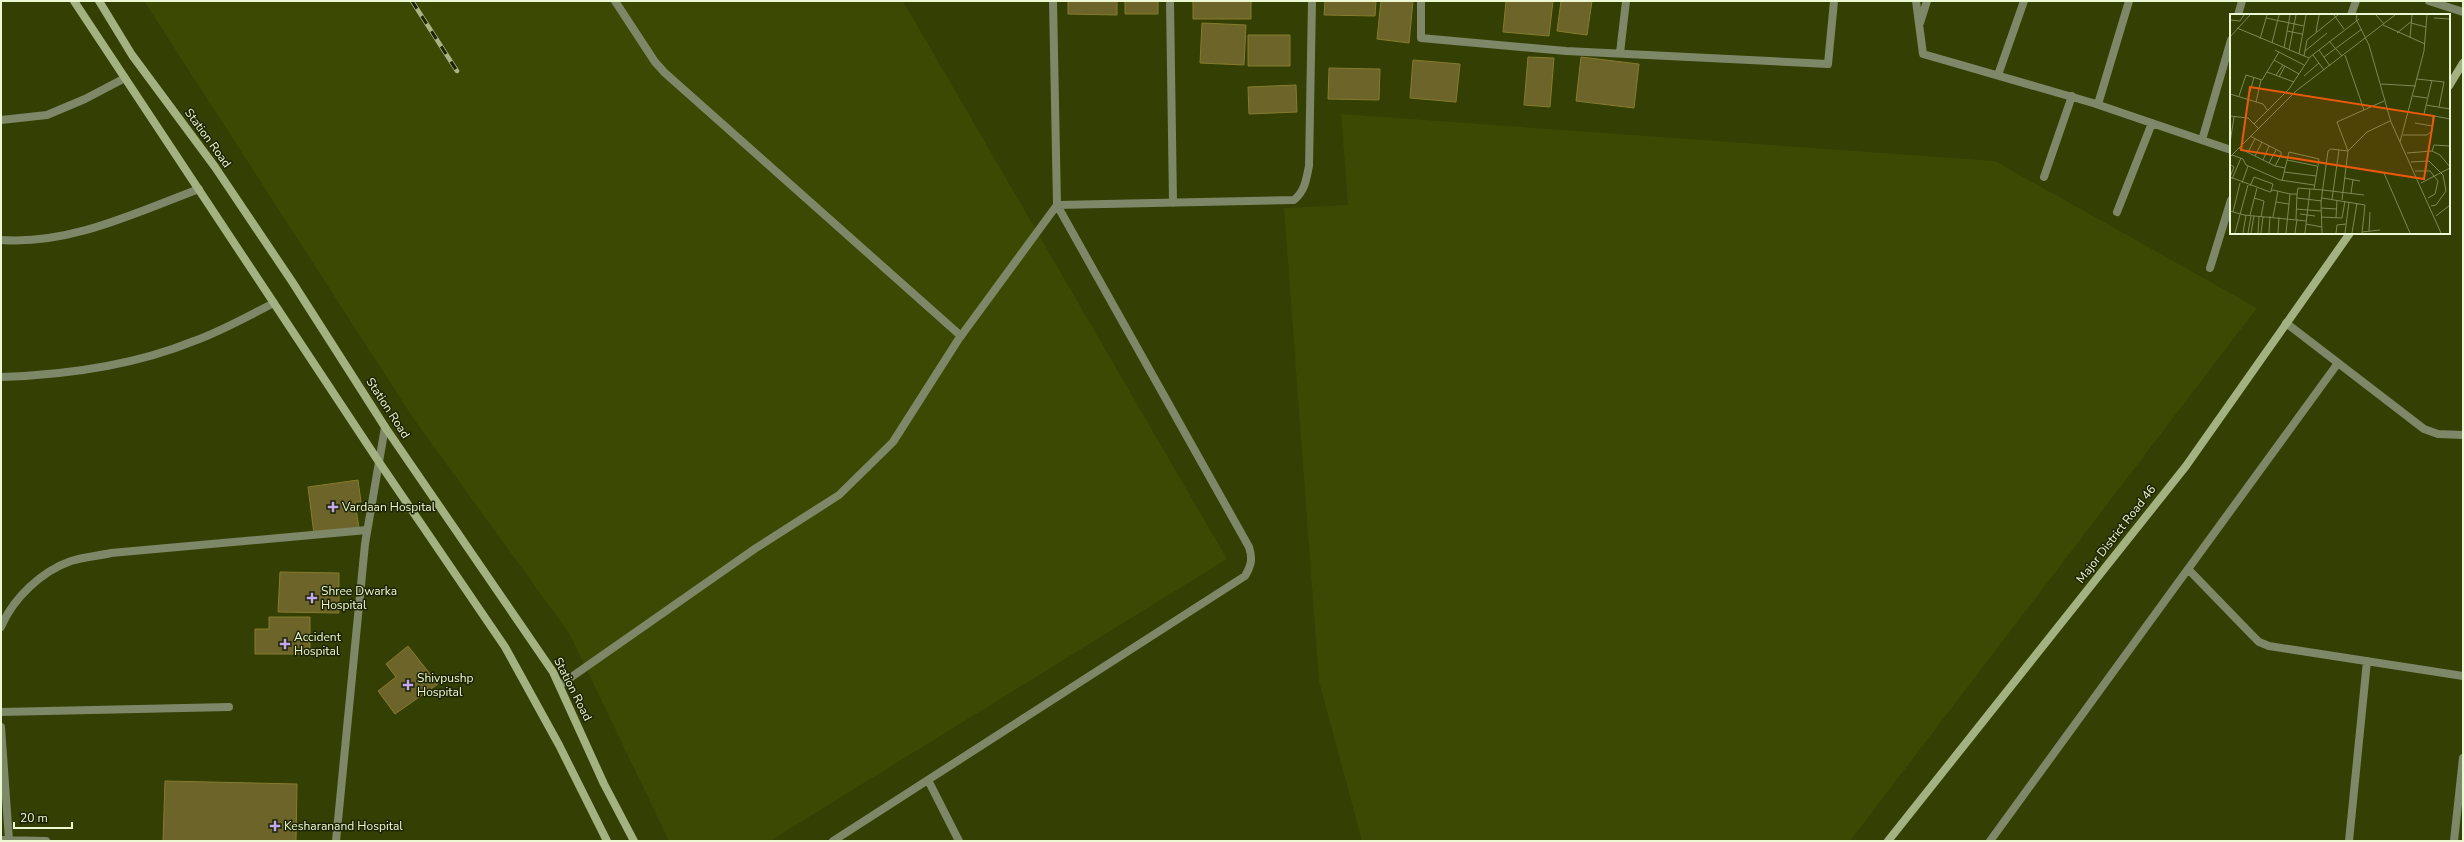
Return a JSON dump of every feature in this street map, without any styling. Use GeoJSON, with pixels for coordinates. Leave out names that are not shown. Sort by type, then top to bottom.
{"type":"FeatureCollection","features":[{"type":"Feature","properties":{"kind":"main road"},"geometry":{"type":"LineString","coordinates":[[74,1],[379,462],[512,659],[562,750],[607,841]]}},
{"type":"Feature","properties":{"kind":"main road","name":"Station Road"},"geometry":{"type":"LineString","coordinates":[[99,1],[132,56],[215,167],[294,284],[386,427],[560,685],[604,784],[634,841]]}},
{"type":"Feature","properties":{"kind":"main road"},"geometry":{"type":"LineString","coordinates":[[2450,84],[2463,63]]}},
{"type":"Feature","properties":{"kind":"main road","name":"Major District Road 46"},"geometry":{"type":"LineString","coordinates":[[1888,841],[2186,466],[2349,234]]}},
{"type":"Feature","properties":{"kind":"street"},"geometry":{"type":"LineString","coordinates":[[615,1],[655,62],[665,73],[961,336]]}},
{"type":"Feature","properties":{"kind":"street"},"geometry":{"type":"LineString","coordinates":[[833,841],[1245,576],[1251,567],[1252,556],[1249,547],[1057,205],[1053,1]]}},
{"type":"Feature","properties":{"kind":"street"},"geometry":{"type":"LineString","coordinates":[[1170,1],[1173,203]]}},
{"type":"Feature","properties":{"kind":"street"},"geometry":{"type":"LineString","coordinates":[[1057,205],[1285,202],[1294,200],[1301,195],[1305,186],[1309,166],[1312,1]]}},
{"type":"Feature","properties":{"kind":"street"},"geometry":{"type":"LineString","coordinates":[[1422,1],[1421,38],[1620,53],[1828,64],[1834,1]]}},
{"type":"Feature","properties":{"kind":"street"},"geometry":{"type":"LineString","coordinates":[[1620,53],[1626,1]]}},
{"type":"Feature","properties":{"kind":"street"},"geometry":{"type":"LineString","coordinates":[[1916,1],[1923,54],[2098,104],[2230,150]]}},
{"type":"Feature","properties":{"kind":"street"},"geometry":{"type":"LineString","coordinates":[[1919,26],[1927,1]]}},
{"type":"Feature","properties":{"kind":"street"},"geometry":{"type":"LineString","coordinates":[[1998,75],[2024,1]]}},
{"type":"Feature","properties":{"kind":"street"},"geometry":{"type":"LineString","coordinates":[[2098,104],[2129,1]]}},
{"type":"Feature","properties":{"kind":"street"},"geometry":{"type":"LineString","coordinates":[[2238,14],[2242,1]]}},
{"type":"Feature","properties":{"kind":"street"},"geometry":{"type":"LineString","coordinates":[[2351,14],[2356,1]]}},
{"type":"Feature","properties":{"kind":"street"},"geometry":{"type":"LineString","coordinates":[[2429,1],[2463,12]]}},
{"type":"Feature","properties":{"kind":"street"},"geometry":{"type":"LineString","coordinates":[[2202,140],[2230,43]]}},
{"type":"Feature","properties":{"kind":"street"},"geometry":{"type":"LineString","coordinates":[[1,120],[47,115],[85,99],[125,78]]}},
{"type":"Feature","properties":{"kind":"street"},"geometry":{"type":"LineString","coordinates":[[2044,177],[2072,96]]}},
{"type":"Feature","properties":{"kind":"street"},"geometry":{"type":"LineString","coordinates":[[2117,212],[2152,123]]}},
{"type":"Feature","properties":{"kind":"street"},"geometry":{"type":"LineString","coordinates":[[1,240],[23,242],[77,234],[199,189]]}},
{"type":"Feature","properties":{"kind":"street"},"geometry":{"type":"LineString","coordinates":[[2210,268],[2230,203]]}},
{"type":"Feature","properties":{"kind":"street"},"geometry":{"type":"LineString","coordinates":[[560,685],[756,548],[839,495],[893,442],[961,336],[1057,205]]}},
{"type":"Feature","properties":{"kind":"street"},"geometry":{"type":"LineString","coordinates":[[1,377],[72,371],[132,360],[194,341],[274,303]]}},
{"type":"Feature","properties":{"kind":"street"},"geometry":{"type":"LineString","coordinates":[[2286,323],[2424,429],[2438,434],[2463,435]]}},
{"type":"Feature","properties":{"kind":"street"},"geometry":{"type":"LineString","coordinates":[[1990,841],[2338,363]]}},
{"type":"Feature","properties":{"kind":"street"},"geometry":{"type":"LineString","coordinates":[[336,841],[367,530],[386,427]]}},
{"type":"Feature","properties":{"kind":"street"},"geometry":{"type":"LineString","coordinates":[[1,627],[6,614],[25,592],[45,574],[71,561],[111,553],[367,530]]}},
{"type":"Feature","properties":{"kind":"street"},"geometry":{"type":"LineString","coordinates":[[2188,569],[2259,642],[2269,646],[2463,676]]}},
{"type":"Feature","properties":{"kind":"street"},"geometry":{"type":"LineString","coordinates":[[2349,841],[2367,661]]}},
{"type":"Feature","properties":{"kind":"street"},"geometry":{"type":"LineString","coordinates":[[1,712],[229,707]]}},
{"type":"Feature","properties":{"kind":"street"},"geometry":{"type":"LineString","coordinates":[[1,727],[5,840],[46,841]]}},
{"type":"Feature","properties":{"kind":"street"},"geometry":{"type":"LineString","coordinates":[[2454,841],[2463,758]]}},
{"type":"Feature","properties":{"kind":"street"},"geometry":{"type":"LineString","coordinates":[[928,780],[959,841]]}},
{"type":"Feature","properties":{"kind":"shaded area"},"geometry":{"type":"Polygon","coordinates":[[[144,1],[903,1],[1227,559],[770,841],[669,841],[569,633],[413,418],[144,1]]]}},
{"type":"Feature","properties":{"kind":"shaded area"},"geometry":{"type":"Polygon","coordinates":[[[1341,114],[1995,161],[2257,308],[1850,841],[1362,841],[1319,681],[1284,208],[1348,205],[1341,114]]]}},
{"type":"Feature","properties":{"kind":"building"},"geometry":{"type":"Polygon","coordinates":[[[1068,1],[1117,1],[1117,15],[1068,14],[1068,1]]]}},
{"type":"Feature","properties":{"kind":"building"},"geometry":{"type":"Polygon","coordinates":[[[1125,1],[1158,1],[1158,14],[1125,14],[1125,1]]]}},
{"type":"Feature","properties":{"kind":"building"},"geometry":{"type":"Polygon","coordinates":[[[1193,1],[1251,1],[1251,19],[1193,19],[1193,1]]]}},
{"type":"Feature","properties":{"kind":"building"},"geometry":{"type":"Polygon","coordinates":[[[1325,1],[1376,1],[1375,16],[1324,15],[1325,1]]]}},
{"type":"Feature","properties":{"kind":"building"},"geometry":{"type":"Polygon","coordinates":[[[1381,1],[1413,1],[1409,43],[1377,39],[1381,1]]]}},
{"type":"Feature","properties":{"kind":"building"},"geometry":{"type":"Polygon","coordinates":[[[1506,1],[1553,1],[1549,36],[1503,32],[1506,1]]]}},
{"type":"Feature","properties":{"kind":"building"},"geometry":{"type":"Polygon","coordinates":[[[1561,1],[1592,1],[1587,35],[1557,31],[1561,1]]]}},
{"type":"Feature","properties":{"kind":"building"},"geometry":{"type":"Polygon","coordinates":[[[1202,23],[1246,25],[1244,65],[1200,63],[1202,23]]]}},
{"type":"Feature","properties":{"kind":"building"},"geometry":{"type":"Polygon","coordinates":[[[1248,35],[1290,35],[1290,66],[1248,66],[1248,35]]]}},
{"type":"Feature","properties":{"kind":"building"},"geometry":{"type":"Polygon","coordinates":[[[1528,57],[1554,58],[1550,107],[1524,105],[1528,57]]]}},
{"type":"Feature","properties":{"kind":"building"},"geometry":{"type":"Polygon","coordinates":[[[1581,57],[1639,64],[1634,108],[1576,101],[1581,57]]]}},
{"type":"Feature","properties":{"kind":"building"},"geometry":{"type":"Polygon","coordinates":[[[1413,60],[1460,64],[1456,102],[1410,98],[1413,60]]]}},
{"type":"Feature","properties":{"kind":"building"},"geometry":{"type":"Polygon","coordinates":[[[1329,68],[1380,69],[1379,100],[1328,99],[1329,68]]]}},
{"type":"Feature","properties":{"kind":"building"},"geometry":{"type":"Polygon","coordinates":[[[1296,85],[1297,112],[1249,114],[1248,87],[1296,85]]]}},
{"type":"Feature","properties":{"kind":"building"},"geometry":{"type":"Polygon","coordinates":[[[358,480],[361,502],[355,502],[359,528],[314,534],[308,487],[358,480]]]}},
{"type":"Feature","properties":{"kind":"building"},"geometry":{"type":"Polygon","coordinates":[[[280,572],[339,573],[339,613],[278,612],[280,572]]]}},
{"type":"Feature","properties":{"kind":"building"},"geometry":{"type":"Polygon","coordinates":[[[269,617],[310,617],[310,654],[255,654],[255,629],[269,629],[269,617]]]}},
{"type":"Feature","properties":{"kind":"building"},"geometry":{"type":"Polygon","coordinates":[[[408,646],[438,684],[395,714],[378,691],[396,677],[386,664],[408,646]]]}},
{"type":"Feature","properties":{"kind":"building"},"geometry":{"type":"Polygon","coordinates":[[[165,781],[297,784],[296,841],[163,841],[165,781]]]}},
{"type":"Feature","properties":{"kind":"railway"},"geometry":{"type":"LineString","coordinates":[[412,1],[457,71]]}},
{"type":"Feature","properties":{"kind":"place","name":"Vardaan Hospital"},"geometry":{"type":"Point","coordinates":[333,507]}},
{"type":"Feature","properties":{"kind":"place","name":"Shree Dwarka Hospital"},"geometry":{"type":"Point","coordinates":[312,598]}},
{"type":"Feature","properties":{"kind":"place","name":"Accident Hospital"},"geometry":{"type":"Point","coordinates":[285,644]}},
{"type":"Feature","properties":{"kind":"place","name":"Shivpushp Hospital"},"geometry":{"type":"Point","coordinates":[408,685]}},
{"type":"Feature","properties":{"kind":"place","name":"Kesharanand Hospital"},"geometry":{"type":"Point","coordinates":[275,826]}}]}
